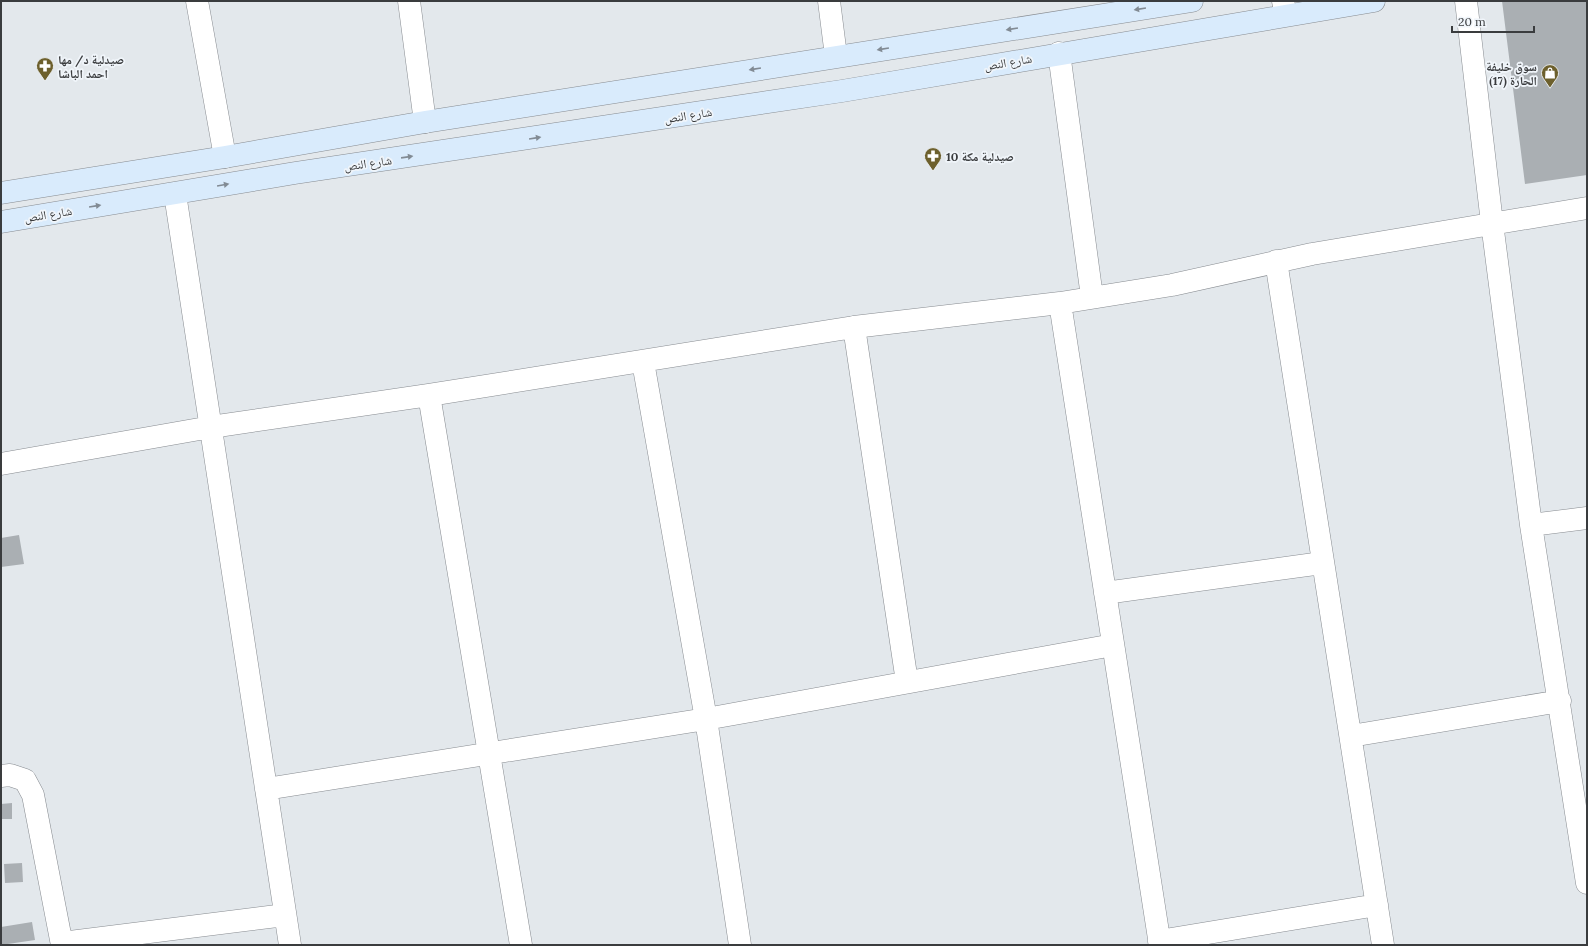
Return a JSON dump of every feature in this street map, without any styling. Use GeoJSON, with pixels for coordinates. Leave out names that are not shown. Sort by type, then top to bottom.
{"type":"FeatureCollection","features":[{"type":"Feature","properties":{"kind":"main road"},"geometry":{"type":"LineString","coordinates":[[1,193],[226,157],[426,122],[836,56],[1192,1]]}},
{"type":"Feature","properties":{"kind":"main road","name":"شارع النص"},"geometry":{"type":"LineString","coordinates":[[1,222],[295,173],[842,91],[1059,53],[1284,8],[1374,1]]}},
{"type":"Feature","properties":{"kind":"street"},"geometry":{"type":"LineString","coordinates":[[197,1],[226,157]]}},
{"type":"Feature","properties":{"kind":"street"},"geometry":{"type":"LineString","coordinates":[[409,1],[426,122]]}},
{"type":"Feature","properties":{"kind":"street"},"geometry":{"type":"LineString","coordinates":[[829,1],[836,56]]}},
{"type":"Feature","properties":{"kind":"street"},"geometry":{"type":"LineString","coordinates":[[1466,1],[1492,223],[1531,525],[1560,701],[1586,876]]}},
{"type":"Feature","properties":{"kind":"street"},"geometry":{"type":"LineString","coordinates":[[1059,53],[1092,298]]}},
{"type":"Feature","properties":{"kind":"street"},"geometry":{"type":"LineString","coordinates":[[175,194],[290,945]]}},
{"type":"Feature","properties":{"kind":"street"},"geometry":{"type":"LineString","coordinates":[[1,464],[211,427],[643,362],[854,327],[1092,298],[1172,284],[1276,261],[1587,208]]}},
{"type":"Feature","properties":{"kind":"street"},"geometry":{"type":"LineString","coordinates":[[1276,261],[1322,563],[1351,736],[1383,945]]}},
{"type":"Feature","properties":{"kind":"street"},"geometry":{"type":"LineString","coordinates":[[1060,303],[1160,943],[1377,905]]}},
{"type":"Feature","properties":{"kind":"street"},"geometry":{"type":"LineString","coordinates":[[854,327],[908,682]]}},
{"type":"Feature","properties":{"kind":"street"},"geometry":{"type":"LineString","coordinates":[[643,362],[706,719],[740,945]]}},
{"type":"Feature","properties":{"kind":"street"},"geometry":{"type":"LineString","coordinates":[[429,395],[490,752],[521,945]]}},
{"type":"Feature","properties":{"kind":"street"},"geometry":{"type":"LineString","coordinates":[[1531,525],[1587,518]]}},
{"type":"Feature","properties":{"kind":"street"},"geometry":{"type":"LineString","coordinates":[[1105,592],[1322,563]]}},
{"type":"Feature","properties":{"kind":"street"},"geometry":{"type":"LineString","coordinates":[[266,789],[490,752],[706,719],[1113,645]]}},
{"type":"Feature","properties":{"kind":"street"},"geometry":{"type":"LineString","coordinates":[[1351,736],[1560,701]]}},
{"type":"Feature","properties":{"kind":"street"},"geometry":{"type":"LineString","coordinates":[[1,776],[10,775],[25,780],[33,795],[62,944],[285,914]]}},
{"type":"Feature","properties":{"kind":"building","name":"سوق خليفة الحارة (17)"},"geometry":{"type":"Polygon","coordinates":[[[1502,1],[1587,1],[1587,175],[1525,184],[1502,1]]]}},
{"type":"Feature","properties":{"kind":"building"},"geometry":{"type":"Polygon","coordinates":[[[19,535],[24,564],[1,567],[1,538],[19,535]]]}},
{"type":"Feature","properties":{"kind":"building"},"geometry":{"type":"Polygon","coordinates":[[[12,803],[12,819],[1,819],[1,804],[12,803]]]}},
{"type":"Feature","properties":{"kind":"building"},"geometry":{"type":"Polygon","coordinates":[[[22,863],[23,882],[5,883],[4,864],[22,863]]]}},
{"type":"Feature","properties":{"kind":"building"},"geometry":{"type":"Polygon","coordinates":[[[32,922],[35,940],[1,945],[1,927],[32,922]]]}},
{"type":"Feature","properties":{"kind":"place","name":"صيدلية د/ مها احمد الباشا"},"geometry":{"type":"Point","coordinates":[45,81]}},
{"type":"Feature","properties":{"kind":"place","name":"سوق خليفة الحارة (17)"},"geometry":{"type":"Point","coordinates":[1550,88]}},
{"type":"Feature","properties":{"kind":"place","name":"صيدلية مكة 10"},"geometry":{"type":"Point","coordinates":[933,171]}}]}
